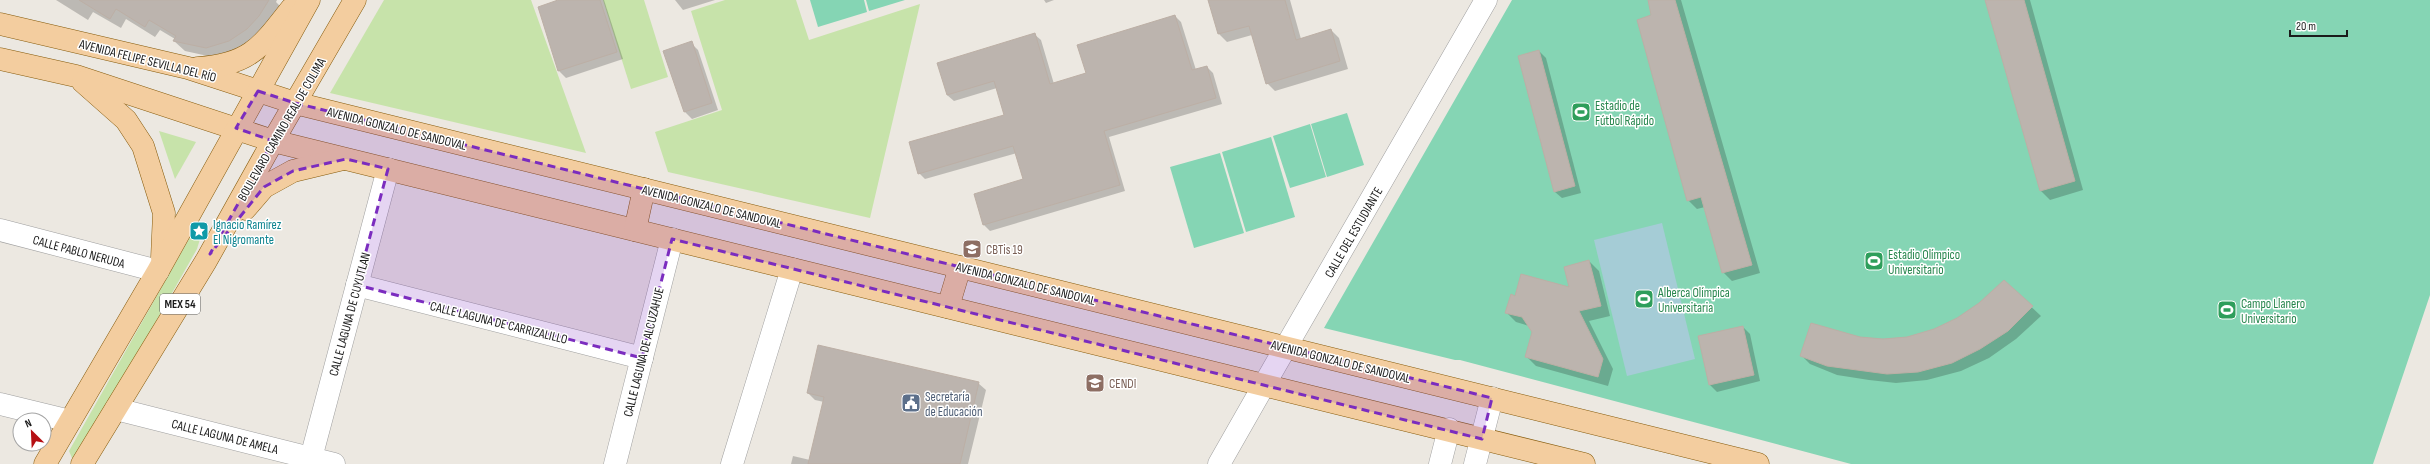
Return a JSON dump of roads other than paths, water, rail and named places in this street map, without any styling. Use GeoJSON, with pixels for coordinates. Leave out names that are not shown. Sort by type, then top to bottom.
{"type":"FeatureCollection","features":[{"type":"Feature","properties":{"kind":"main road"},"geometry":{"type":"LineString","coordinates":[[188,68],[220,67],[245,56],[267,41],[298,0]]}},
{"type":"Feature","properties":{"kind":"main road","name":"MEX 54"},"geometry":{"type":"LineString","coordinates":[[45,464],[160,268],[236,128],[309,0]]}},
{"type":"Feature","properties":{"kind":"main road","name":"BOULEVARD CAMINO REAL DE COLIMA"},"geometry":{"type":"LineString","coordinates":[[82,464],[210,254],[273,141],[355,0]]}},
{"type":"Feature","properties":{"kind":"main road","name":"AVENIDA FELIPE SEVILLA DEL RÍO"},"geometry":{"type":"LineString","coordinates":[[0,24],[188,68],[295,103]]}},
{"type":"Feature","properties":{"kind":"main road"},"geometry":{"type":"LineString","coordinates":[[0,59],[76,76],[273,141],[1264,385],[1449,429],[1482,439],[1584,464]]}},
{"type":"Feature","properties":{"kind":"main road"},"geometry":{"type":"LineString","coordinates":[[76,76],[126,120],[143,146],[164,214],[160,268]]}},
{"type":"Feature","properties":{"kind":"main road","name":"AVENIDA GONZALO DE SANDOVAL"},"geometry":{"type":"LineString","coordinates":[[295,103],[1758,464]]}},
{"type":"Feature","properties":{"kind":"main road"},"geometry":{"type":"LineString","coordinates":[[210,254],[264,187],[293,171],[346,159]]}},
{"type":"Feature","properties":{"kind":"main road"},"geometry":{"type":"LineString","coordinates":[[635,230],[644,189]]}},
{"type":"Feature","properties":{"kind":"main road"},"geometry":{"type":"LineString","coordinates":[[948,307],[960,267]]}},
{"type":"Feature","properties":{"kind":"street","name":"CALLE DEL ESTUDIANTE"},"geometry":{"type":"LineString","coordinates":[[1219,464],[1486,0]]}},
{"type":"Feature","properties":{"kind":"street","name":"CALLE LAGUNA DE CUYUTLAN"},"geometry":{"type":"LineString","coordinates":[[311,458],[388,169]]}},
{"type":"Feature","properties":{"kind":"street","name":"CALLE PABLO NERUDA"},"geometry":{"type":"LineString","coordinates":[[0,230],[160,268]]}},
{"type":"Feature","properties":{"kind":"street","name":"CALLE LAGUNA DE ALCUZAHUE"},"geometry":{"type":"LineString","coordinates":[[615,464],[672,239]]}},
{"type":"Feature","properties":{"kind":"street"},"geometry":{"type":"LineString","coordinates":[[732,464],[792,269]]}},
{"type":"Feature","properties":{"kind":"street","name":"CALLE LAGUNA DE CARRIZALILLO"},"geometry":{"type":"LineString","coordinates":[[356,286],[642,358]]}},
{"type":"Feature","properties":{"kind":"street"},"geometry":{"type":"LineString","coordinates":[[1475,464],[1492,398]]}},
{"type":"Feature","properties":{"kind":"street"},"geometry":{"type":"LineString","coordinates":[[0,404],[70,421]]}},
{"type":"Feature","properties":{"kind":"street","name":"CALLE LAGUNA DE AMELA"},"geometry":{"type":"LineString","coordinates":[[116,409],[334,464]]}},
{"type":"Feature","properties":{"kind":"street"},"geometry":{"type":"LineString","coordinates":[[1440,464],[1449,429]]}},
{"type":"Feature","properties":{"kind":"water","name":"Alberca Olímpica Universitaria"},"geometry":{"type":"Polygon","coordinates":[[[1662,223],[1695,359],[1627,376],[1594,240],[1662,223]]]}},
{"type":"Feature","properties":{"kind":"place","name":"Estadio de Fútbol Rápido"},"geometry":{"type":"Point","coordinates":[1581,112]}},
{"type":"Feature","properties":{"kind":"place","name":"Ignacio Ramírez El Nigromante"},"geometry":{"type":"Point","coordinates":[199,231]}},
{"type":"Feature","properties":{"kind":"place","name":"CBTis 19"},"geometry":{"type":"Point","coordinates":[972,249]}},
{"type":"Feature","properties":{"kind":"place","name":"Estadio Olímpico Universitario"},"geometry":{"type":"Point","coordinates":[1874,261]}},
{"type":"Feature","properties":{"kind":"place","name":"Alberca Olímpica Universitaria"},"geometry":{"type":"Point","coordinates":[1644,299]}},
{"type":"Feature","properties":{"kind":"place","name":"Campo Llanero Universitario"},"geometry":{"type":"Point","coordinates":[2227,310]}},
{"type":"Feature","properties":{"kind":"place","name":"CENDI"},"geometry":{"type":"Point","coordinates":[1095,383]}},
{"type":"Feature","properties":{"kind":"place","name":"Secretaría de Educación"},"geometry":{"type":"Point","coordinates":[911,403]}}]}
